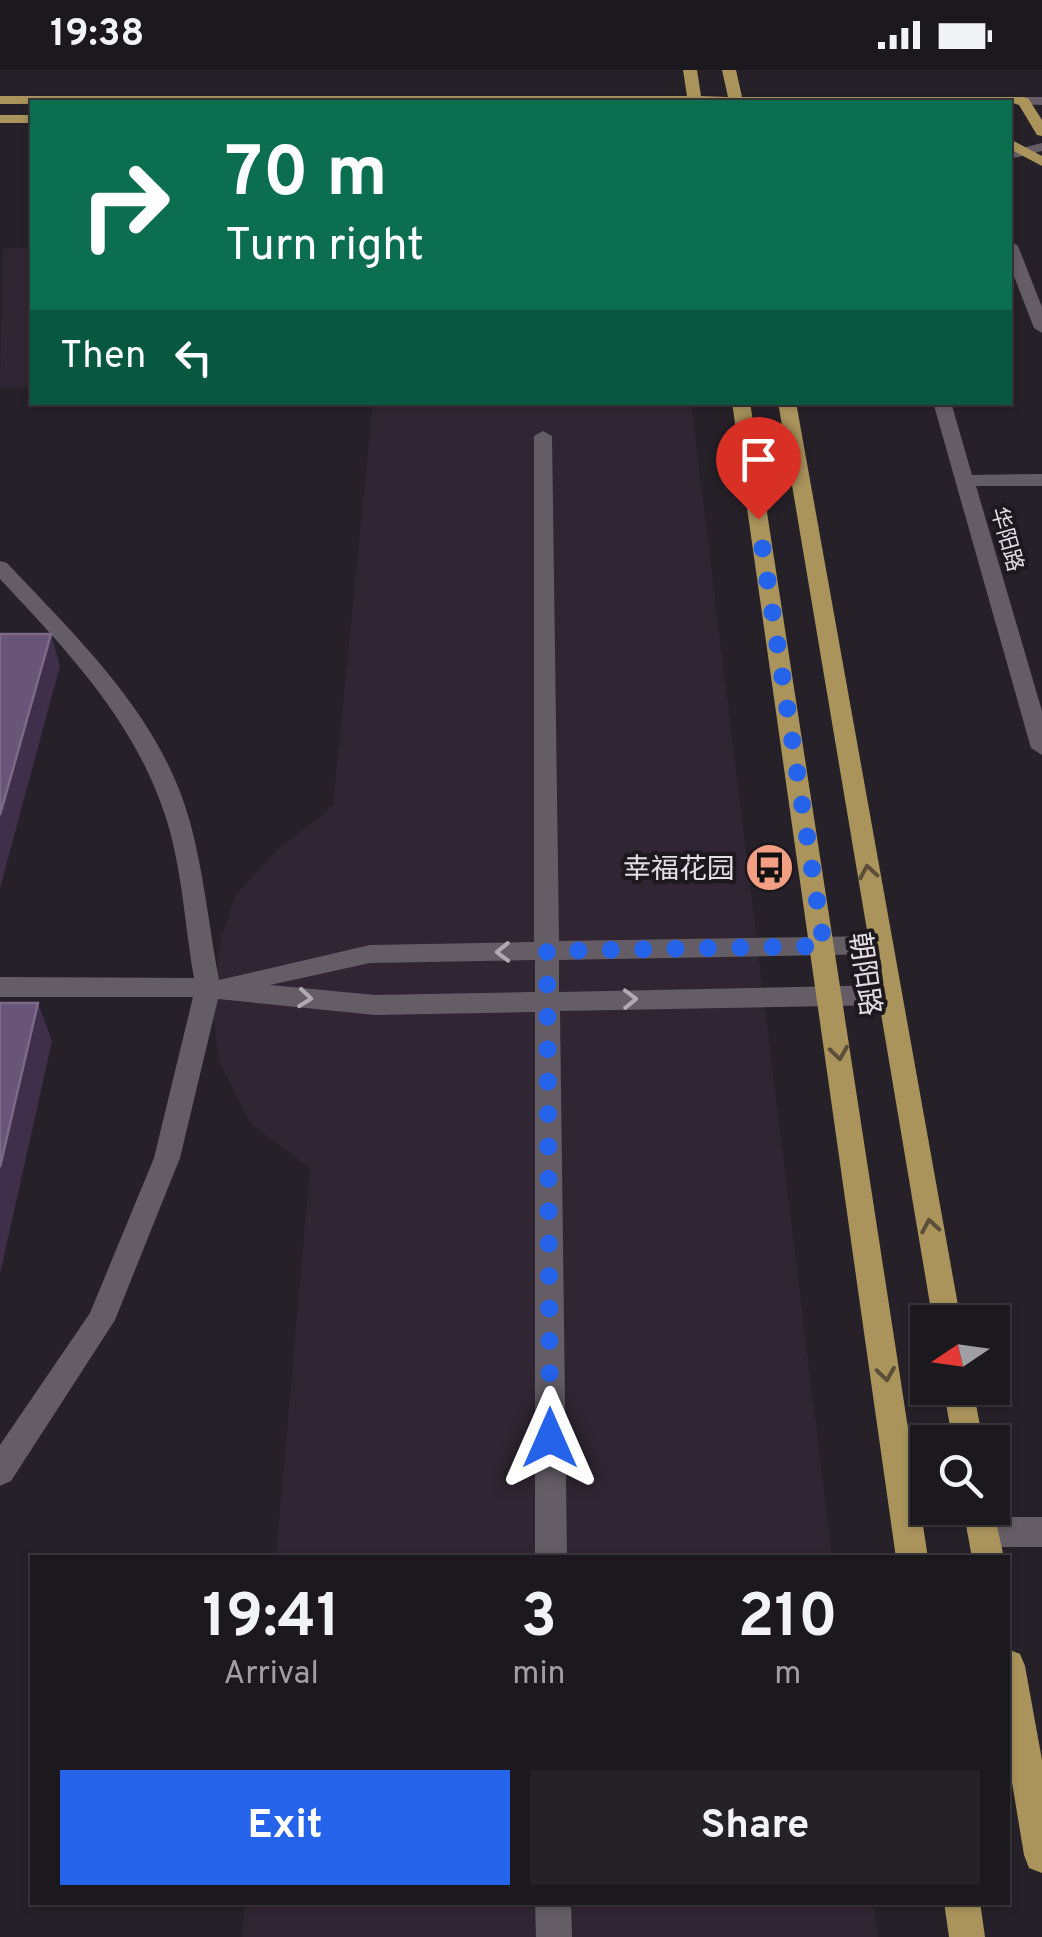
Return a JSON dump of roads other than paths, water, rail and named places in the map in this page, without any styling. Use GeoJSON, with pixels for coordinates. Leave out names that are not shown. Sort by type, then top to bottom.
{"type":"FeatureCollection","features":[{"type":"Feature","properties":{"kind":"main road"},"geometry":{"type":"LineString","coordinates":[[690,70],[695,100]]}},
{"type":"Feature","properties":{"kind":"main road"},"geometry":{"type":"LineString","coordinates":[[730,70],[735,100]]}},
{"type":"Feature","properties":{"kind":"main road"},"geometry":{"type":"LineString","coordinates":[[0,100],[30,100]]}},
{"type":"Feature","properties":{"kind":"main road"},"geometry":{"type":"LineString","coordinates":[[1012,101],[1023,101],[1037,118],[1042,132]]}},
{"type":"Feature","properties":{"kind":"main road"},"geometry":{"type":"LineString","coordinates":[[0,119],[30,118]]}},
{"type":"Feature","properties":{"kind":"main road"},"geometry":{"type":"LineString","coordinates":[[1012,119],[1037,118]]}},
{"type":"Feature","properties":{"kind":"main road"},"geometry":{"type":"LineString","coordinates":[[1014,149],[1042,162]]}},
{"type":"Feature","properties":{"kind":"main road","name":"朝阳路"},"geometry":{"type":"LineString","coordinates":[[741,405],[912,1555]]}},
{"type":"Feature","properties":{"kind":"main road","name":"朝阳路"},"geometry":{"type":"LineString","coordinates":[[789,405],[944,1305]]}},
{"type":"Feature","properties":{"kind":"main road"},"geometry":{"type":"LineString","coordinates":[[1010,1677],[1042,1854]]}},
{"type":"Feature","properties":{"kind":"main road"},"geometry":{"type":"LineString","coordinates":[[962,1905],[966,1937]]}},
{"type":"Feature","properties":{"kind":"street"},"geometry":{"type":"LineString","coordinates":[[1023,101],[1042,101]]}},
{"type":"Feature","properties":{"kind":"street"},"geometry":{"type":"LineString","coordinates":[[1014,149],[1042,146]]}},
{"type":"Feature","properties":{"kind":"street"},"geometry":{"type":"LineString","coordinates":[[1012,250],[1037,301],[1042,328]]}},
{"type":"Feature","properties":{"kind":"street"},"geometry":{"type":"LineString","coordinates":[[1012,302],[1037,301]]}},
{"type":"Feature","properties":{"kind":"street","name":"华阳路"},"geometry":{"type":"LineString","coordinates":[[943,405],[1038,717],[1042,748]]}},
{"type":"Feature","properties":{"kind":"street"},"geometry":{"type":"LineString","coordinates":[[543,436],[551,1555]]}},
{"type":"Feature","properties":{"kind":"street"},"geometry":{"type":"LineString","coordinates":[[965,481],[1042,480]]}},
{"type":"Feature","properties":{"kind":"street"},"geometry":{"type":"LineString","coordinates":[[0,566],[96,670],[143,736],[178,820],[208,988],[167,1158],[102,1320],[0,1471]]}},
{"type":"Feature","properties":{"kind":"street"},"geometry":{"type":"LineString","coordinates":[[208,988],[370,954],[881,946]]}},
{"type":"Feature","properties":{"kind":"street"},"geometry":{"type":"LineString","coordinates":[[0,987],[208,988],[375,1005],[890,995]]}},
{"type":"Feature","properties":{"kind":"street"},"geometry":{"type":"LineString","coordinates":[[983,1532],[1042,1532]]}},
{"type":"Feature","properties":{"kind":"street"},"geometry":{"type":"LineString","coordinates":[[553,1905],[554,1937]]}},
{"type":"Feature","properties":{"kind":"place","name":"幸福花园"},"geometry":{"type":"Point","coordinates":[770,868]}}]}
